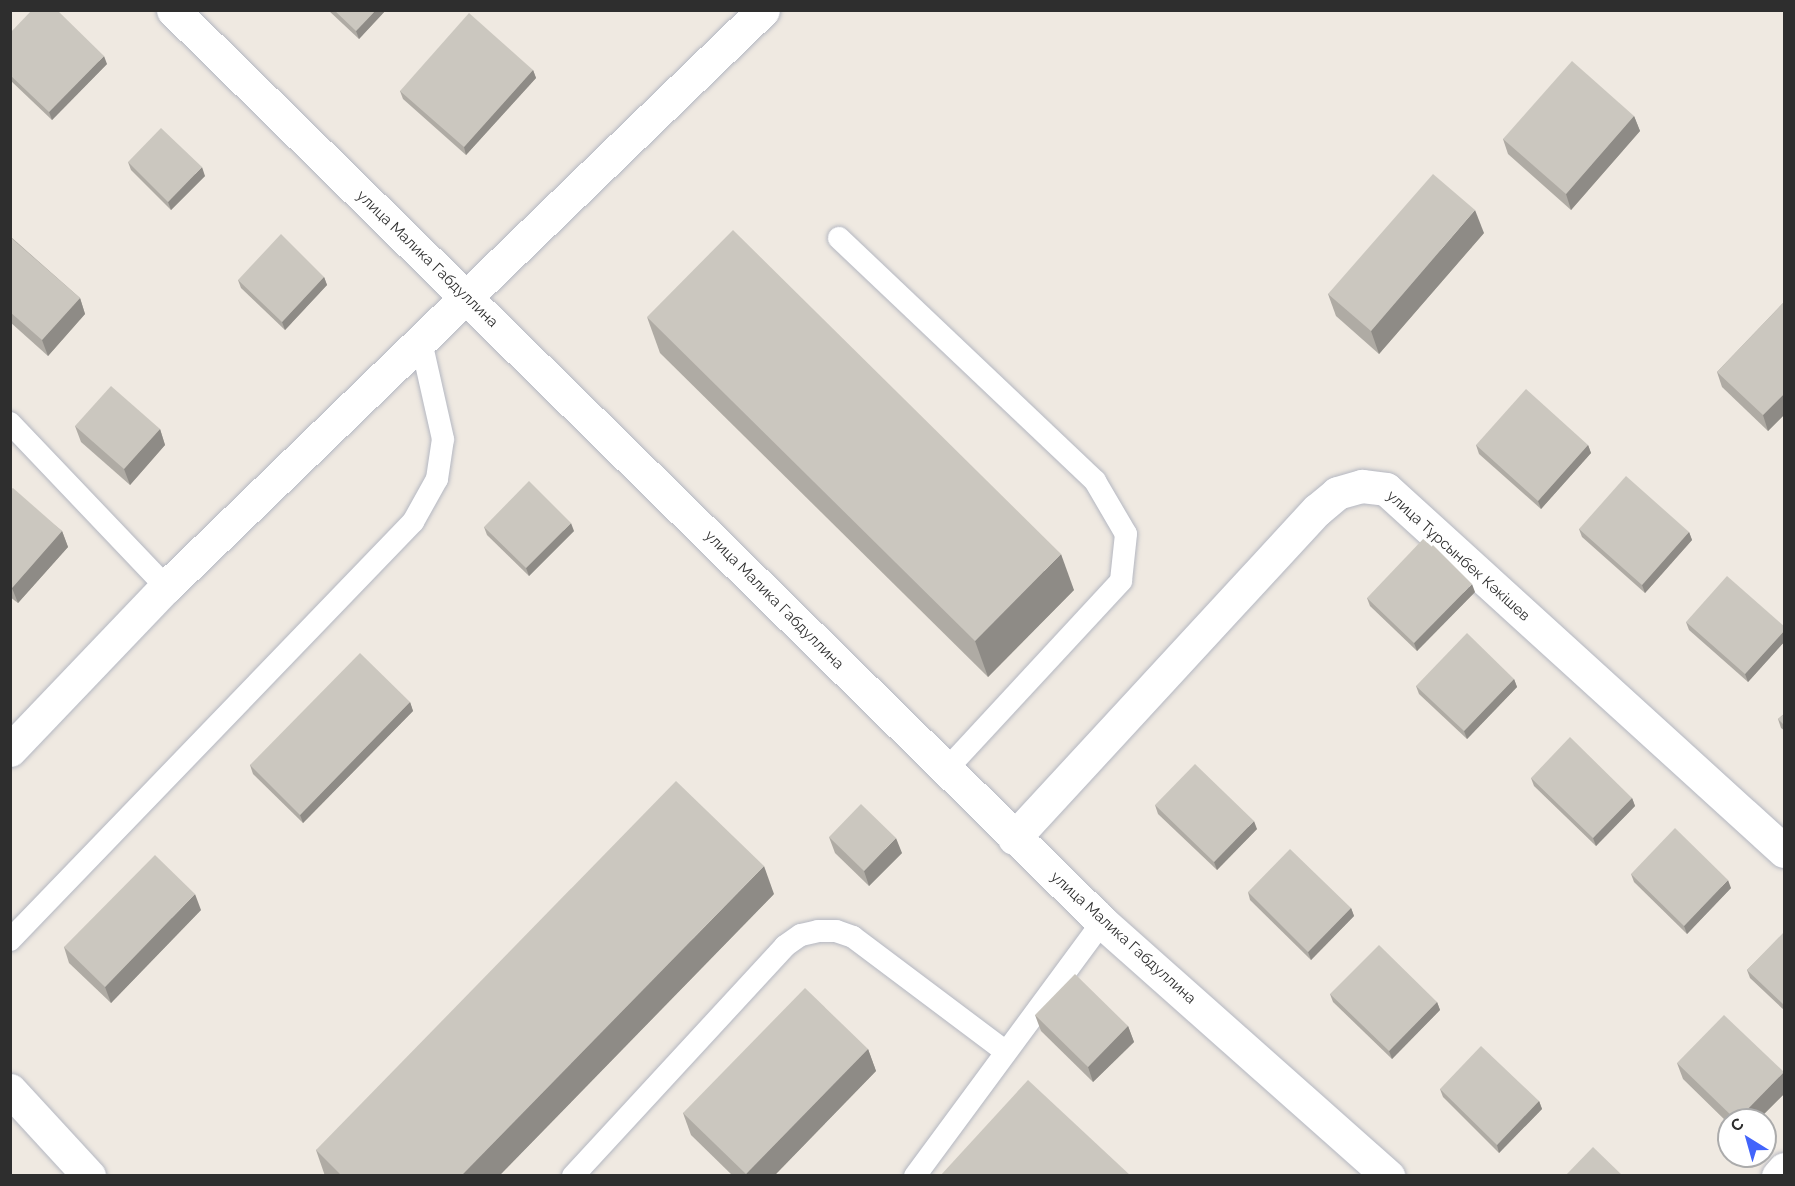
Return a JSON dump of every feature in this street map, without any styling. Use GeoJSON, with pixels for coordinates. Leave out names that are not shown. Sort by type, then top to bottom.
{"type":"FeatureCollection","features":[{"type":"Feature","properties":{"kind":"street","name":"улица Малика Габдуллина"},"geometry":{"type":"LineString","coordinates":[[173,10],[1014,838],[1102,922],[1388,1176]]}},
{"type":"Feature","properties":{"kind":"street"},"geometry":{"type":"LineString","coordinates":[[10,750],[166,587],[763,10]]}},
{"type":"Feature","properties":{"kind":"street","name":"улица Тұрсынбек Кәкішев"},"geometry":{"type":"LineString","coordinates":[[1014,838],[1317,510],[1336,493],[1362,486],[1386,489],[1785,851]]}},
{"type":"Feature","properties":{"kind":"street"},"geometry":{"type":"LineString","coordinates":[[10,1090],[89,1176]]}},
{"type":"Feature","properties":{"kind":"street"},"geometry":{"type":"LineString","coordinates":[[1778,1176],[1785,1169]]}},
{"type":"Feature","properties":{"kind":"lane"},"geometry":{"type":"LineString","coordinates":[[838,238],[1095,481],[1126,534],[1121,581],[946,770]]}},
{"type":"Feature","properties":{"kind":"lane"},"geometry":{"type":"LineString","coordinates":[[10,940],[413,522],[437,480],[443,439],[421,341]]}},
{"type":"Feature","properties":{"kind":"lane"},"geometry":{"type":"LineString","coordinates":[[10,423],[166,587]]}},
{"type":"Feature","properties":{"kind":"lane"},"geometry":{"type":"LineString","coordinates":[[915,1176],[1102,922]]}},
{"type":"Feature","properties":{"kind":"lane"},"geometry":{"type":"LineString","coordinates":[[573,1176],[786,946],[801,935],[818,930],[836,931],[853,937],[1006,1052]]}},
{"type":"Feature","properties":{"kind":"building"},"geometry":{"type":"Polygon","coordinates":[[[32,10],[57,10],[104,56],[49,112],[10,75],[10,33],[32,10]]]}},
{"type":"Feature","properties":{"kind":"building"},"geometry":{"type":"Polygon","coordinates":[[[334,10],[376,10],[356,31],[334,10]]]}},
{"type":"Feature","properties":{"kind":"building"},"geometry":{"type":"Polygon","coordinates":[[[469,13],[533,70],[464,147],[400,91],[469,13]]]}},
{"type":"Feature","properties":{"kind":"building"},"geometry":{"type":"Polygon","coordinates":[[[1572,61],[1634,116],[1566,194],[1503,139],[1572,61]]]}},
{"type":"Feature","properties":{"kind":"building"},"geometry":{"type":"Polygon","coordinates":[[[161,128],[202,167],[168,202],[128,162],[161,128]]]}},
{"type":"Feature","properties":{"kind":"building"},"geometry":{"type":"Polygon","coordinates":[[[1433,174],[1475,210],[1371,331],[1328,294],[1433,174]]]}},
{"type":"Feature","properties":{"kind":"building"},"geometry":{"type":"Polygon","coordinates":[[[733,230],[1061,554],[975,641],[647,317],[733,230]]]}},
{"type":"Feature","properties":{"kind":"building"},"geometry":{"type":"Polygon","coordinates":[[[281,234],[324,277],[282,322],[238,280],[281,234]]]}},
{"type":"Feature","properties":{"kind":"building"},"geometry":{"type":"Polygon","coordinates":[[[10,237],[80,298],[42,340],[10,312],[10,237]]]}},
{"type":"Feature","properties":{"kind":"building"},"geometry":{"type":"Polygon","coordinates":[[[1785,301],[1785,393],[1763,415],[1717,372],[1785,301]]]}},
{"type":"Feature","properties":{"kind":"building"},"geometry":{"type":"Polygon","coordinates":[[[111,386],[160,429],[124,469],[75,426],[111,386]]]}},
{"type":"Feature","properties":{"kind":"building"},"geometry":{"type":"Polygon","coordinates":[[[1526,389],[1588,445],[1538,501],[1476,445],[1526,389]]]}},
{"type":"Feature","properties":{"kind":"building"},"geometry":{"type":"Polygon","coordinates":[[[1626,476],[1689,532],[1642,585],[1579,529],[1626,476]]]}},
{"type":"Feature","properties":{"kind":"building"},"geometry":{"type":"Polygon","coordinates":[[[529,481],[571,523],[526,568],[484,527],[529,481]]]}},
{"type":"Feature","properties":{"kind":"building"},"geometry":{"type":"Polygon","coordinates":[[[13,488],[62,531],[12,588],[10,586],[10,490],[13,488]]]}},
{"type":"Feature","properties":{"kind":"building"},"geometry":{"type":"Polygon","coordinates":[[[1425,537],[1472,584],[1414,643],[1367,598],[1425,537]]]}},
{"type":"Feature","properties":{"kind":"building"},"geometry":{"type":"Polygon","coordinates":[[[1727,576],[1785,627],[1785,630],[1745,674],[1686,622],[1727,576]]]}},
{"type":"Feature","properties":{"kind":"building"},"geometry":{"type":"Polygon","coordinates":[[[1467,633],[1514,679],[1464,731],[1416,686],[1467,633]]]}},
{"type":"Feature","properties":{"kind":"building"},"geometry":{"type":"Polygon","coordinates":[[[360,653],[410,702],[300,815],[250,765],[360,653]]]}},
{"type":"Feature","properties":{"kind":"building"},"geometry":{"type":"Polygon","coordinates":[[[1785,713],[1785,726],[1778,719],[1785,713]]]}},
{"type":"Feature","properties":{"kind":"building"},"geometry":{"type":"Polygon","coordinates":[[[1570,737],[1632,798],[1593,838],[1531,778],[1570,737]]]}},
{"type":"Feature","properties":{"kind":"building"},"geometry":{"type":"Polygon","coordinates":[[[1195,764],[1254,821],[1214,862],[1155,805],[1195,764]]]}},
{"type":"Feature","properties":{"kind":"building"},"geometry":{"type":"Polygon","coordinates":[[[676,781],[764,866],[461,1176],[342,1176],[316,1150],[676,781]]]}},
{"type":"Feature","properties":{"kind":"building"},"geometry":{"type":"Polygon","coordinates":[[[861,804],[896,838],[864,871],[829,837],[861,804]]]}},
{"type":"Feature","properties":{"kind":"building"},"geometry":{"type":"Polygon","coordinates":[[[1675,828],[1728,880],[1684,926],[1631,874],[1675,828]]]}},
{"type":"Feature","properties":{"kind":"building"},"geometry":{"type":"Polygon","coordinates":[[[1290,849],[1351,908],[1308,952],[1248,892],[1290,849]]]}},
{"type":"Feature","properties":{"kind":"building"},"geometry":{"type":"Polygon","coordinates":[[[155,855],[195,894],[105,987],[64,947],[155,855]]]}},
{"type":"Feature","properties":{"kind":"building"},"geometry":{"type":"Polygon","coordinates":[[[1785,933],[1785,1006],[1747,970],[1785,933]]]}},
{"type":"Feature","properties":{"kind":"building"},"geometry":{"type":"Polygon","coordinates":[[[1379,945],[1437,1002],[1389,1051],[1330,994],[1379,945]]]}},
{"type":"Feature","properties":{"kind":"building"},"geometry":{"type":"Polygon","coordinates":[[[1075,974],[1128,1026],[1088,1067],[1035,1015],[1075,974]]]}},
{"type":"Feature","properties":{"kind":"building"},"geometry":{"type":"Polygon","coordinates":[[[805,988],[868,1049],[746,1174],[683,1113],[805,988]]]}},
{"type":"Feature","properties":{"kind":"building"},"geometry":{"type":"Polygon","coordinates":[[[1724,1015],[1784,1072],[1749,1108],[1724,1108],[1677,1063],[1724,1015]]]}},
{"type":"Feature","properties":{"kind":"building"},"geometry":{"type":"Polygon","coordinates":[[[1481,1046],[1539,1101],[1497,1145],[1440,1089],[1481,1046]]]}},
{"type":"Feature","properties":{"kind":"building"},"geometry":{"type":"Polygon","coordinates":[[[1028,1080],[1131,1176],[940,1176],[1028,1080]]]}},
{"type":"Feature","properties":{"kind":"building"},"geometry":{"type":"Polygon","coordinates":[[[1593,1147],[1623,1176],[1565,1176],[1593,1147]]]}}]}
